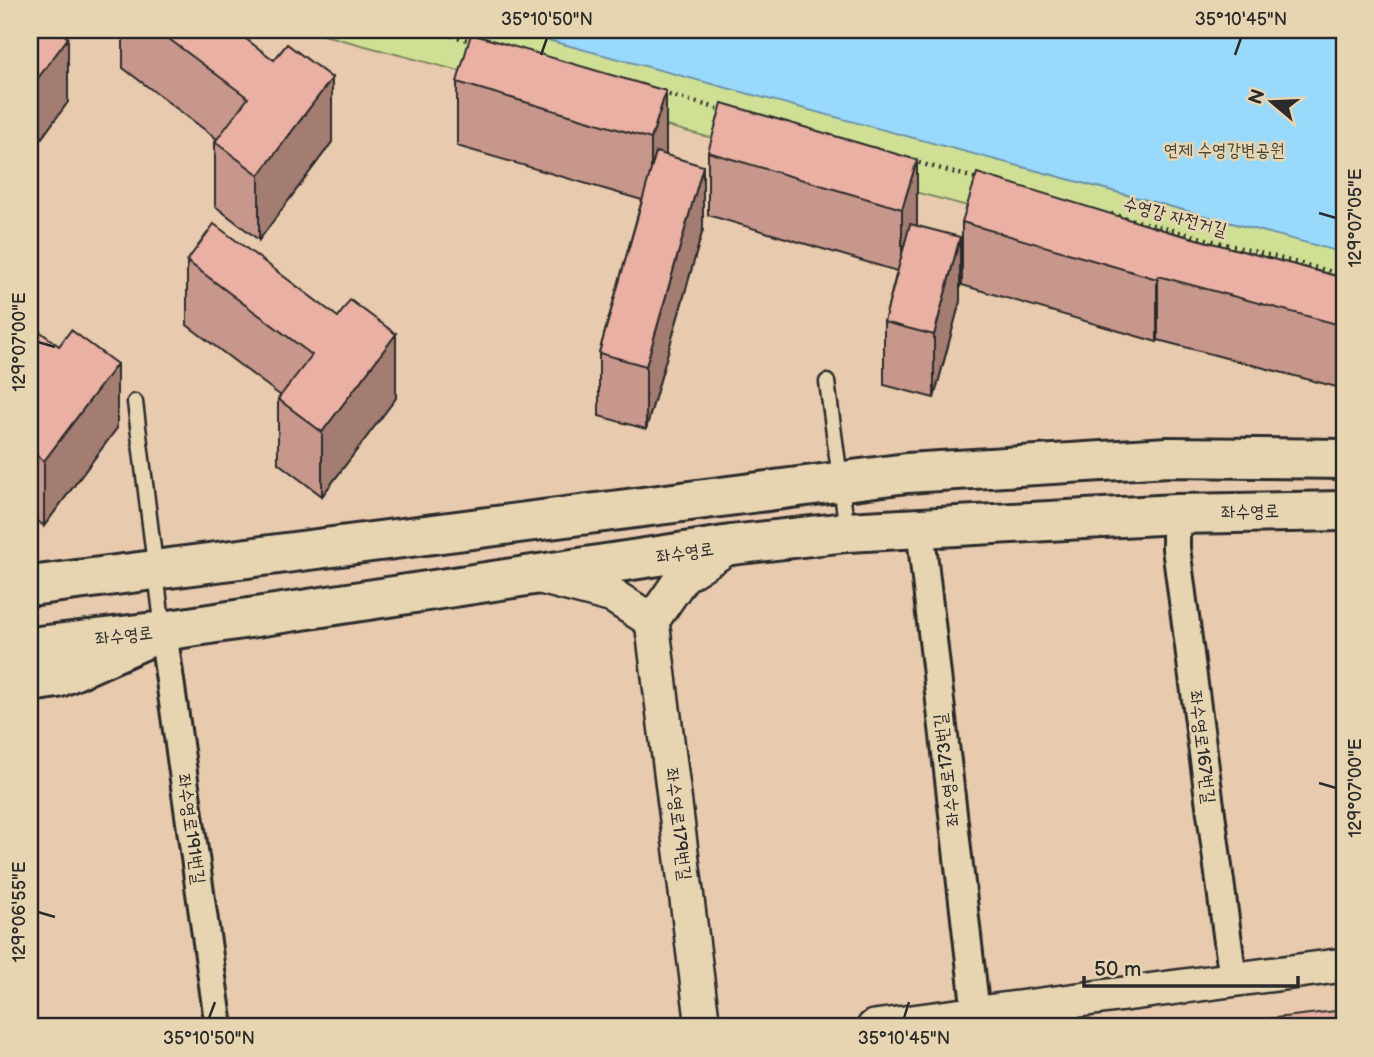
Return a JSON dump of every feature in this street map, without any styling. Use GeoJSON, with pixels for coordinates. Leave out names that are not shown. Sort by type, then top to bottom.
{"type":"FeatureCollection","features":[{"type":"Feature","properties":{"kind":"main road"},"geometry":{"type":"LineString","coordinates":[[30,586],[960,468],[1168,457],[1344,459]]}},
{"type":"Feature","properties":{"kind":"main road","name":"좌수영로"},"geometry":{"type":"LineString","coordinates":[[30,647],[163,631],[731,545],[847,532],[1177,514],[1344,511]]}},
{"type":"Feature","properties":{"kind":"main road"},"geometry":{"type":"LineString","coordinates":[[30,681],[57,678],[163,631]]}},
{"type":"Feature","properties":{"kind":"street","name":"좌수영로167번길"},"geometry":{"type":"LineString","coordinates":[[1177,514],[1176,548],[1233,980]]}},
{"type":"Feature","properties":{"kind":"street","name":"좌수영로173번길"},"geometry":{"type":"LineString","coordinates":[[920,527],[976,1014]]}},
{"type":"Feature","properties":{"kind":"street"},"geometry":{"type":"LineString","coordinates":[[537,576],[612,596],[652,621],[684,576],[731,545]]}},
{"type":"Feature","properties":{"kind":"street","name":"좌수영로179번길"},"geometry":{"type":"LineString","coordinates":[[652,621],[704,1027]]}},
{"type":"Feature","properties":{"kind":"street","name":"좌수영로191번길"},"geometry":{"type":"LineString","coordinates":[[163,631],[219,1027]]}},
{"type":"Feature","properties":{"kind":"street"},"geometry":{"type":"LineString","coordinates":[[874,1027],[1344,965]]}},
{"type":"Feature","properties":{"kind":"lane"},"geometry":{"type":"LineString","coordinates":[[827,382],[847,532]]}},
{"type":"Feature","properties":{"kind":"lane"},"geometry":{"type":"LineString","coordinates":[[135,402],[163,631]]}},
{"type":"Feature","properties":{"kind":"path"},"geometry":{"type":"LineString","coordinates":[[431,30],[481,44]]}},
{"type":"Feature","properties":{"kind":"path"},"geometry":{"type":"LineString","coordinates":[[660,93],[726,111]]}},
{"type":"Feature","properties":{"kind":"path"},"geometry":{"type":"LineString","coordinates":[[899,158],[979,179]]}},
{"type":"Feature","properties":{"kind":"path","name":"수영강 자전거길"},"geometry":{"type":"LineString","coordinates":[[1099,211],[1344,275]]}},
{"type":"Feature","properties":{"kind":"green space","name":"연제 수영강변공원"},"geometry":{"type":"Polygon","coordinates":[[[305,30],[1344,30],[1344,306],[305,30]]]}},
{"type":"Feature","properties":{"kind":"water","name":"연제 수영강변공원"},"geometry":{"type":"Polygon","coordinates":[[[510,30],[1344,30],[1344,253],[510,30]]]}},
{"type":"Feature","properties":{"kind":"building"},"geometry":{"type":"Polygon","coordinates":[[[30,30],[58,30],[68,38],[35,82],[30,79],[30,30]]]}},
{"type":"Feature","properties":{"kind":"building"},"geometry":{"type":"Polygon","coordinates":[[[157,30],[234,30],[274,60],[287,44],[332,78],[259,175],[215,142],[248,98],[157,30]]]}},
{"type":"Feature","properties":{"kind":"building"},"geometry":{"type":"Polygon","coordinates":[[[471,34],[666,91],[651,139],[457,82],[471,34]]]}},
{"type":"Feature","properties":{"kind":"building"},"geometry":{"type":"Polygon","coordinates":[[[722,103],[917,160],[902,209],[708,152],[722,103]]]}},
{"type":"Feature","properties":{"kind":"building"},"geometry":{"type":"Polygon","coordinates":[[[656,152],[703,166],[646,366],[599,353],[656,152]]]}},
{"type":"Feature","properties":{"kind":"building"},"geometry":{"type":"Polygon","coordinates":[[[977,173],[1170,232],[1344,278],[1344,326],[1158,276],[1157,279],[962,222],[977,173]]]}},
{"type":"Feature","properties":{"kind":"building"},"geometry":{"type":"Polygon","coordinates":[[[214,224],[338,317],[350,300],[396,334],[322,432],[278,399],[312,355],[187,261],[214,224]]]}},
{"type":"Feature","properties":{"kind":"building"},"geometry":{"type":"Polygon","coordinates":[[[910,224],[960,237],[934,335],[884,322],[910,224]]]}},
{"type":"Feature","properties":{"kind":"building"},"geometry":{"type":"Polygon","coordinates":[[[30,324],[59,346],[71,330],[117,364],[44,461],[30,451],[30,388],[33,384],[30,381],[30,324]]]}},
{"type":"Feature","properties":{"kind":"building"},"geometry":{"type":"Polygon","coordinates":[[[1344,1010],[1344,1027],[1199,1027],[1344,1010]]]}}]}
